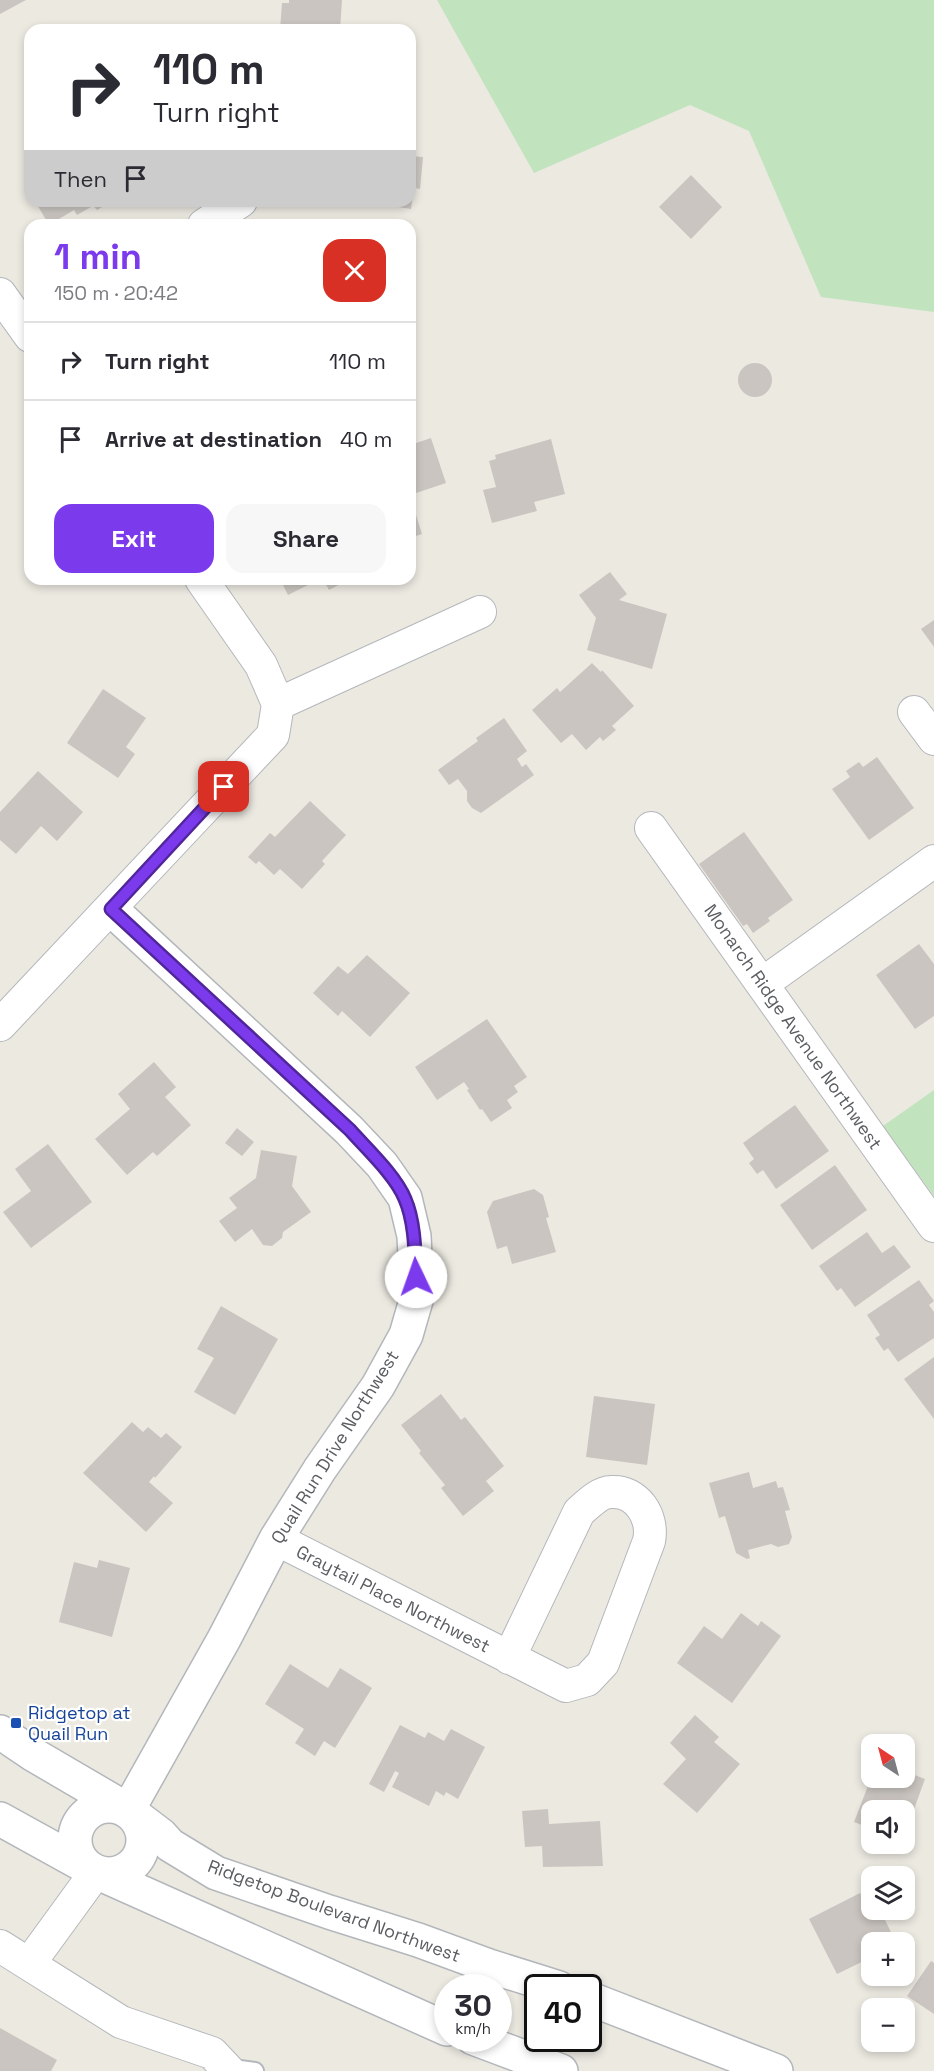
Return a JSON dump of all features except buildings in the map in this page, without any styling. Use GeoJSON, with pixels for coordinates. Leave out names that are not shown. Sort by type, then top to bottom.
{"type":"FeatureCollection","features":[{"type":"Feature","properties":{"kind":"main road","name":"Quail Run Drive Northwest"},"geometry":{"type":"LineString","coordinates":[[111,909],[350,1130],[382,1165],[405,1198],[414,1236],[417,1297],[406,1335],[378,1386],[320,1469],[276,1539],[224,1639],[128,1810]]}},
{"type":"Feature","properties":{"kind":"main road","name":"Ridgetop Boulevard Northwest"},"geometry":{"type":"LineString","coordinates":[[0,1732],[34,1755],[128,1810],[170,1845],[216,1873],[524,1977]]}},
{"type":"Feature","properties":{"kind":"main road"},"geometry":{"type":"LineString","coordinates":[[106,1805],[128,1810],[142,1828],[144,1839],[137,1860],[118,1873],[96,1872],[79,1857],[75,1846],[78,1824],[85,1814],[94,1808],[106,1805]]}},
{"type":"Feature","properties":{"kind":"main road"},"geometry":{"type":"LineString","coordinates":[[0,1818],[96,1872],[434,2023]]}},
{"type":"Feature","properties":{"kind":"main road"},"geometry":{"type":"LineString","coordinates":[[602,2003],[776,2071]]}},
{"type":"Feature","properties":{"kind":"main road"},"geometry":{"type":"LineString","coordinates":[[510,2052],[561,2071]]}},
{"type":"Feature","properties":{"kind":"street"},"geometry":{"type":"LineString","coordinates":[[213,219],[232,207]]}},
{"type":"Feature","properties":{"kind":"street"},"geometry":{"type":"LineString","coordinates":[[0,294],[24,328]]}},
{"type":"Feature","properties":{"kind":"street"},"geometry":{"type":"LineString","coordinates":[[0,1025],[273,735],[278,704],[261,665],[205,585]]}},
{"type":"Feature","properties":{"kind":"street"},"geometry":{"type":"LineString","coordinates":[[278,704],[480,612]]}},
{"type":"Feature","properties":{"kind":"street"},"geometry":{"type":"LineString","coordinates":[[914,712],[934,739]]}},
{"type":"Feature","properties":{"kind":"street","name":"Monarch Ridge Avenue Northwest"},"geometry":{"type":"LineString","coordinates":[[651,828],[934,1226]]}},
{"type":"Feature","properties":{"kind":"street"},"geometry":{"type":"LineString","coordinates":[[762,984],[934,861]]}},
{"type":"Feature","properties":{"kind":"street","name":"Graytail Place Northwest"},"geometry":{"type":"LineString","coordinates":[[276,1539],[509,1658],[566,1686],[587,1680],[603,1663],[652,1530],[648,1515],[638,1502],[625,1493],[609,1492],[592,1501],[579,1512],[509,1658]]}},
{"type":"Feature","properties":{"kind":"street"},"geometry":{"type":"LineString","coordinates":[[29,1964],[96,1872]]}},
{"type":"Feature","properties":{"kind":"street"},"geometry":{"type":"LineString","coordinates":[[0,1947],[121,2022],[212,2053],[236,2070]]}},
{"type":"Feature","properties":{"kind":"green space"},"geometry":{"type":"Polygon","coordinates":[[[437,0],[934,0],[934,312],[821,297],[749,131],[690,105],[534,173],[437,0]]]}},
{"type":"Feature","properties":{"kind":"green space"},"geometry":{"type":"Polygon","coordinates":[[[934,1090],[934,1196],[883,1126],[934,1090]]]}},
{"type":"Feature","properties":{"kind":"place","name":"Ridgetop at Quail Run"},"geometry":{"type":"Point","coordinates":[16,1723]}},
{"type":"Feature","properties":{"kind":"route"},"geometry":{"type":"LineString","coordinates":[[224,787],[111,909],[350,1130],[382,1165],[405,1198],[414,1236],[416,1277]]}}]}
